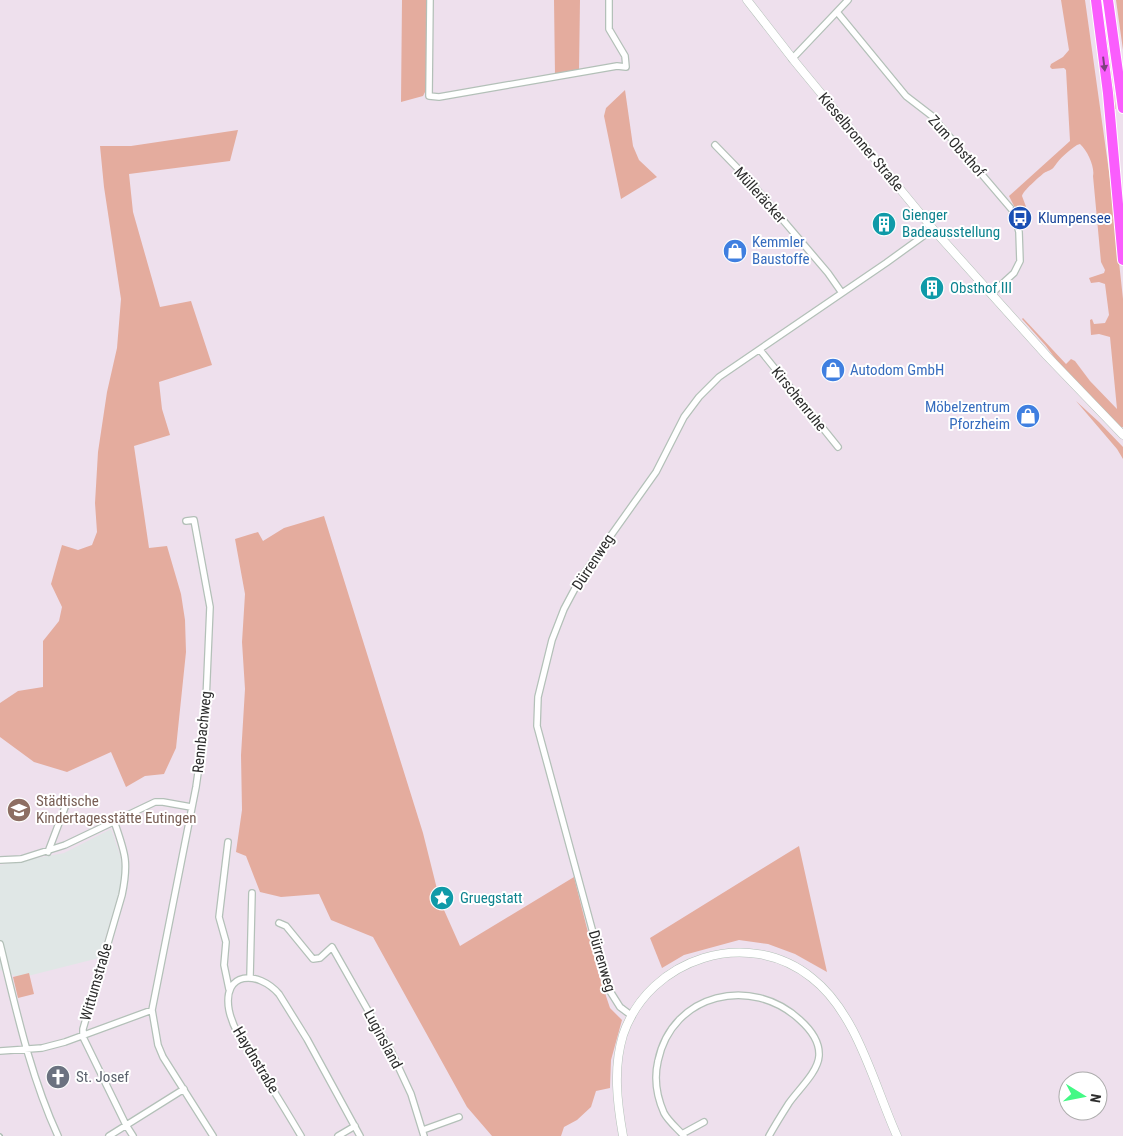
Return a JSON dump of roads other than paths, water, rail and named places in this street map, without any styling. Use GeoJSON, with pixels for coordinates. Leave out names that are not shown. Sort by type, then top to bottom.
{"type":"FeatureCollection","features":[{"type":"Feature","properties":{"kind":"highway"},"geometry":{"type":"LineString","coordinates":[[1096,0],[1108,92],[1123,260]]}},
{"type":"Feature","properties":{"kind":"highway"},"geometry":{"type":"LineString","coordinates":[[1108,0],[1123,108]]}},
{"type":"Feature","properties":{"kind":"street"},"geometry":{"type":"LineString","coordinates":[[430,0],[429,96],[439,97],[626,66],[625,56],[609,29],[609,0]]}},
{"type":"Feature","properties":{"kind":"street","name":"Kieselbronner Straße"},"geometry":{"type":"LineString","coordinates":[[747,0],[792,59],[933,229],[1047,356],[1123,435]]}},
{"type":"Feature","properties":{"kind":"street"},"geometry":{"type":"LineString","coordinates":[[792,59],[848,0]]}},
{"type":"Feature","properties":{"kind":"street","name":"Zum Obsthof"},"geometry":{"type":"LineString","coordinates":[[837,12],[906,96],[932,116],[1013,212],[1019,232],[1020,261],[1014,273],[991,294]]}},
{"type":"Feature","properties":{"kind":"street","name":"Mülleräcker"},"geometry":{"type":"LineString","coordinates":[[715,145],[748,179],[828,273],[842,293]]}},
{"type":"Feature","properties":{"kind":"street","name":"Dürrenweg"},"geometry":{"type":"LineString","coordinates":[[632,1016],[620,1007],[608,988],[537,726],[538,697],[552,640],[564,609],[580,579],[656,472],[680,424],[699,397],[719,378],[933,229]]}},
{"type":"Feature","properties":{"kind":"street","name":"Kirschenruhe"},"geometry":{"type":"LineString","coordinates":[[760,350],[838,447]]}},
{"type":"Feature","properties":{"kind":"street","name":"Rennbachweg"},"geometry":{"type":"LineString","coordinates":[[152,1010],[205,724],[210,607],[194,520],[186,521]]}},
{"type":"Feature","properties":{"kind":"street"},"geometry":{"type":"LineString","coordinates":[[48,852],[67,802]]}},
{"type":"Feature","properties":{"kind":"street"},"geometry":{"type":"LineString","coordinates":[[0,860],[48,852],[155,802],[191,807]]}},
{"type":"Feature","properties":{"kind":"street","name":"Wittumstraße"},"geometry":{"type":"LineString","coordinates":[[114,821],[125,852],[126,877],[83,1029],[83,1036],[133,1136]]}},
{"type":"Feature","properties":{"kind":"street","name":"Haydnstraße"},"geometry":{"type":"LineString","coordinates":[[228,842],[219,917],[226,942],[224,965],[229,989],[227,998],[234,1024],[302,1136]]}},
{"type":"Feature","properties":{"kind":"street"},"geometry":{"type":"LineString","coordinates":[[250,977],[252,893]]}},
{"type":"Feature","properties":{"kind":"street","name":"Luginsland"},"geometry":{"type":"LineString","coordinates":[[279,923],[286,926],[313,959],[320,958],[332,947],[391,1051],[411,1094],[423,1133]]}},
{"type":"Feature","properties":{"kind":"street"},"geometry":{"type":"LineString","coordinates":[[0,944],[26,1048],[49,1116],[58,1136]]}},
{"type":"Feature","properties":{"kind":"street"},"geometry":{"type":"LineString","coordinates":[[623,1136],[616,1088],[617,1068],[624,1034],[632,1016],[653,987],[676,969],[699,959],[739,952],[771,957],[786,962],[812,977],[825,989],[839,1007],[858,1041],[897,1136]]}},
{"type":"Feature","properties":{"kind":"street"},"geometry":{"type":"LineString","coordinates":[[229,989],[236,980],[250,977],[275,989],[307,1039],[360,1136]]}},
{"type":"Feature","properties":{"kind":"street"},"geometry":{"type":"LineString","coordinates":[[704,1122],[683,1135],[666,1116],[658,1096],[656,1068],[664,1042],[677,1021],[686,1012],[709,1000],[722,996],[756,996],[768,1000],[793,1014],[814,1035],[819,1049],[816,1068],[789,1103],[769,1136]]}},
{"type":"Feature","properties":{"kind":"street"},"geometry":{"type":"LineString","coordinates":[[0,1052],[26,1048],[42,1048],[83,1036],[152,1010],[158,1045],[163,1057],[213,1136]]}},
{"type":"Feature","properties":{"kind":"street"},"geometry":{"type":"LineString","coordinates":[[109,1136],[184,1089]]}},
{"type":"Feature","properties":{"kind":"street"},"geometry":{"type":"LineString","coordinates":[[423,1133],[459,1117]]}},
{"type":"Feature","properties":{"kind":"street"},"geometry":{"type":"LineString","coordinates":[[338,1136],[355,1126]]}},
{"type":"Feature","properties":{"kind":"place","name":"Klumpensee"},"geometry":{"type":"Point","coordinates":[1020,218]}},
{"type":"Feature","properties":{"kind":"place","name":"Gienger Badeausstellung"},"geometry":{"type":"Point","coordinates":[884,224]}},
{"type":"Feature","properties":{"kind":"place","name":"Kemmler Baustoffe"},"geometry":{"type":"Point","coordinates":[735,251]}},
{"type":"Feature","properties":{"kind":"place","name":"Obsthof III"},"geometry":{"type":"Point","coordinates":[932,288]}},
{"type":"Feature","properties":{"kind":"place","name":"Autodom GmbH"},"geometry":{"type":"Point","coordinates":[833,370]}},
{"type":"Feature","properties":{"kind":"place","name":"Möbelzentrum Pforzheim"},"geometry":{"type":"Point","coordinates":[1028,416]}},
{"type":"Feature","properties":{"kind":"place","name":"Städtische Kindertagesstätte Eutingen"},"geometry":{"type":"Point","coordinates":[19,810]}},
{"type":"Feature","properties":{"kind":"place","name":"Gruegstatt"},"geometry":{"type":"Point","coordinates":[442,898]}},
{"type":"Feature","properties":{"kind":"place","name":"St. Josef"},"geometry":{"type":"Point","coordinates":[58,1077]}}]}
